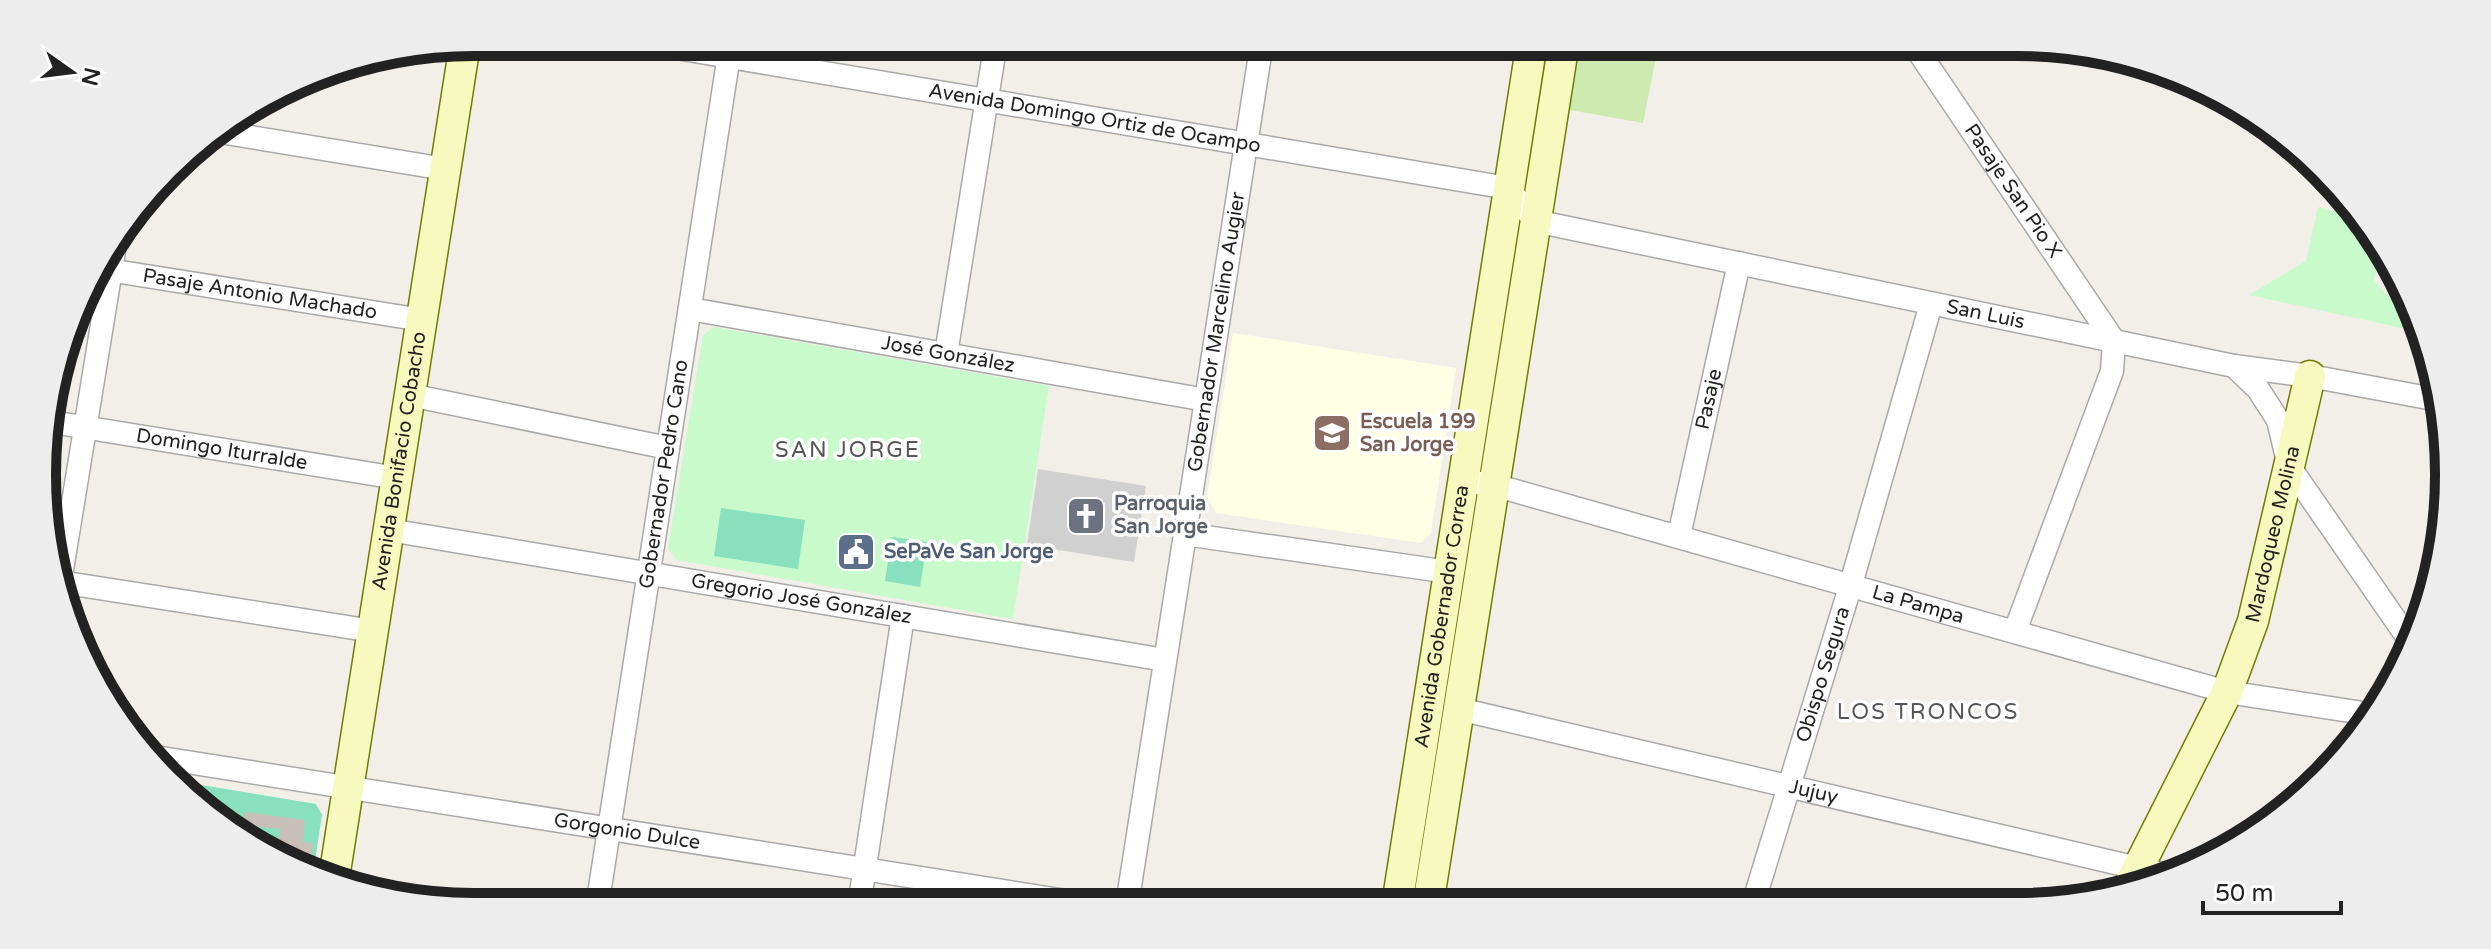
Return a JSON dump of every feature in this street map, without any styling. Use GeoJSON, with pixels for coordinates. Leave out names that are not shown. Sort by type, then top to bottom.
{"type":"FeatureCollection","features":[{"type":"Feature","properties":{"kind":"main road","name":"Avenida Bonifacio Cobacho"},"geometry":{"type":"LineString","coordinates":[[335,869],[463,56]]}},
{"type":"Feature","properties":{"kind":"main road","name":"Avenida Gobernador Correa"},"geometry":{"type":"LineString","coordinates":[[1399,893],[1530,56]]}},
{"type":"Feature","properties":{"kind":"main road","name":"Avenida Gobernador Correa"},"geometry":{"type":"LineString","coordinates":[[1430,893],[1562,56]]}},
{"type":"Feature","properties":{"kind":"main road","name":"Mardoqueo Molina"},"geometry":{"type":"LineString","coordinates":[[2147,872],[2227,692],[2253,621],[2310,376]]}},
{"type":"Feature","properties":{"kind":"street","name":"Gobernador Pedro Cano"},"geometry":{"type":"LineString","coordinates":[[599,893],[729,56]]}},
{"type":"Feature","properties":{"kind":"street","name":"Avenida Domingo Ortiz de Ocampo"},"geometry":{"type":"LineString","coordinates":[[765,56],[987,100],[1508,188]]}},
{"type":"Feature","properties":{"kind":"street"},"geometry":{"type":"LineString","coordinates":[[946,354],[994,56]]}},
{"type":"Feature","properties":{"kind":"street","name":"Gobernador Marcelino Augier"},"geometry":{"type":"LineString","coordinates":[[1129,893],[1260,56]]}},
{"type":"Feature","properties":{"kind":"street","name":"Pasaje San Pio X"},"geometry":{"type":"LineString","coordinates":[[1921,56],[2114,341]]}},
{"type":"Feature","properties":{"kind":"street"},"geometry":{"type":"LineString","coordinates":[[232,134],[445,169]]}},
{"type":"Feature","properties":{"kind":"street"},"geometry":{"type":"LineString","coordinates":[[1508,188],[1535,221]]}},
{"type":"Feature","properties":{"kind":"street","name":"San Luis"},"geometry":{"type":"LineString","coordinates":[[1535,221],[2234,366],[2310,376],[2428,398]]}},
{"type":"Feature","properties":{"kind":"street","name":"Pasaje"},"geometry":{"type":"LineString","coordinates":[[1679,536],[1739,263]]}},
{"type":"Feature","properties":{"kind":"street","name":"Pasaje Antonio Machado"},"geometry":{"type":"LineString","coordinates":[[109,270],[422,320]]}},
{"type":"Feature","properties":{"kind":"street"},"geometry":{"type":"LineString","coordinates":[[64,557],[85,428],[101,285]]}},
{"type":"Feature","properties":{"kind":"street","name":"Obispo Segura"},"geometry":{"type":"LineString","coordinates":[[1757,893],[1851,584],[1931,304]]}},
{"type":"Feature","properties":{"kind":"street","name":"José González"},"geometry":{"type":"LineString","coordinates":[[690,309],[1206,400]]}},
{"type":"Feature","properties":{"kind":"street"},"geometry":{"type":"LineString","coordinates":[[2015,631],[2112,371],[2114,341]]}},
{"type":"Feature","properties":{"kind":"street"},"geometry":{"type":"LineString","coordinates":[[2234,366],[2258,389],[2278,420],[2289,466],[2404,632]]}},
{"type":"Feature","properties":{"kind":"street"},"geometry":{"type":"LineString","coordinates":[[410,395],[668,448]]}},
{"type":"Feature","properties":{"kind":"street","name":"Domingo Iturralde"},"geometry":{"type":"LineString","coordinates":[[60,423],[397,478]]}},
{"type":"Feature","properties":{"kind":"street","name":"La Pampa"},"geometry":{"type":"LineString","coordinates":[[1463,481],[1494,485],[1679,536],[2227,692],[2360,713]]}},
{"type":"Feature","properties":{"kind":"street","name":"Gregorio José González"},"geometry":{"type":"LineString","coordinates":[[389,530],[1165,660]]}},
{"type":"Feature","properties":{"kind":"street"},"geometry":{"type":"LineString","coordinates":[[1185,534],[1449,572]]}},
{"type":"Feature","properties":{"kind":"street"},"geometry":{"type":"LineString","coordinates":[[70,584],[373,631]]}},
{"type":"Feature","properties":{"kind":"street"},"geometry":{"type":"LineString","coordinates":[[861,893],[903,616]]}},
{"type":"Feature","properties":{"kind":"street","name":"Jujuy"},"geometry":{"type":"LineString","coordinates":[[1459,709],[1791,786],[2138,875]]}},
{"type":"Feature","properties":{"kind":"street","name":"Gorgonio Dulce"},"geometry":{"type":"LineString","coordinates":[[169,759],[1020,893]]}},
{"type":"Feature","properties":{"kind":"shaded area","name":"Escuela 199 San Jorge"},"geometry":{"type":"Polygon","coordinates":[[[1233,333],[1456,368],[1431,533],[1421,543],[1216,513],[1207,497],[1233,333]]]}},
{"type":"Feature","properties":{"kind":"shaded area","name":"Parroquia San Jorge"},"geometry":{"type":"Polygon","coordinates":[[[1038,469],[1146,486],[1134,562],[1027,545],[1038,469]]]}},
{"type":"Feature","properties":{"kind":"green space"},"geometry":{"type":"Polygon","coordinates":[[[1573,56],[1656,56],[1643,123],[1564,109],[1573,56]]]}},
{"type":"Feature","properties":{"kind":"green space"},"geometry":{"type":"Polygon","coordinates":[[[2318,207],[2343,213],[2378,263],[2374,280],[2402,311],[2409,329],[2249,295],[2306,261],[2318,207]]]}},
{"type":"Feature","properties":{"kind":"green space"},"geometry":{"type":"Polygon","coordinates":[[[714,327],[1049,386],[1013,619],[677,560],[668,549],[703,335],[714,327]]]}},
{"type":"Feature","properties":{"kind":"green space"},"geometry":{"type":"Polygon","coordinates":[[[721,508],[805,520],[798,569],[714,556],[721,508]]]}},
{"type":"Feature","properties":{"kind":"green space"},"geometry":{"type":"Polygon","coordinates":[[[892,537],[927,542],[920,587],[885,581],[892,537]]]}},
{"type":"Feature","properties":{"kind":"green space"},"geometry":{"type":"Polygon","coordinates":[[[193,784],[316,804],[322,815],[315,861],[265,837],[220,807],[193,784]]]}},
{"type":"Feature","properties":{"kind":"building"},"geometry":{"type":"Polygon","coordinates":[[[245,812],[305,820],[303,842],[313,843],[312,855],[302,856],[279,844],[280,829],[243,823],[245,812]]]}},
{"type":"Feature","properties":{"kind":"place","name":"Escuela 199 San Jorge"},"geometry":{"type":"Point","coordinates":[1332,433]}},
{"type":"Feature","properties":{"kind":"place","name":"Parroquia San Jorge"},"geometry":{"type":"Point","coordinates":[1086,516]}},
{"type":"Feature","properties":{"kind":"place","name":"SePaVe San Jorge"},"geometry":{"type":"Point","coordinates":[856,552]}},
{"type":"Feature","properties":{"kind":"district","name":"SAN JORGE"},"geometry":{"type":"Point","coordinates":[848,450]}},
{"type":"Feature","properties":{"kind":"district","name":"LOS TRONCOS"},"geometry":{"type":"Point","coordinates":[1928,712]}}]}
